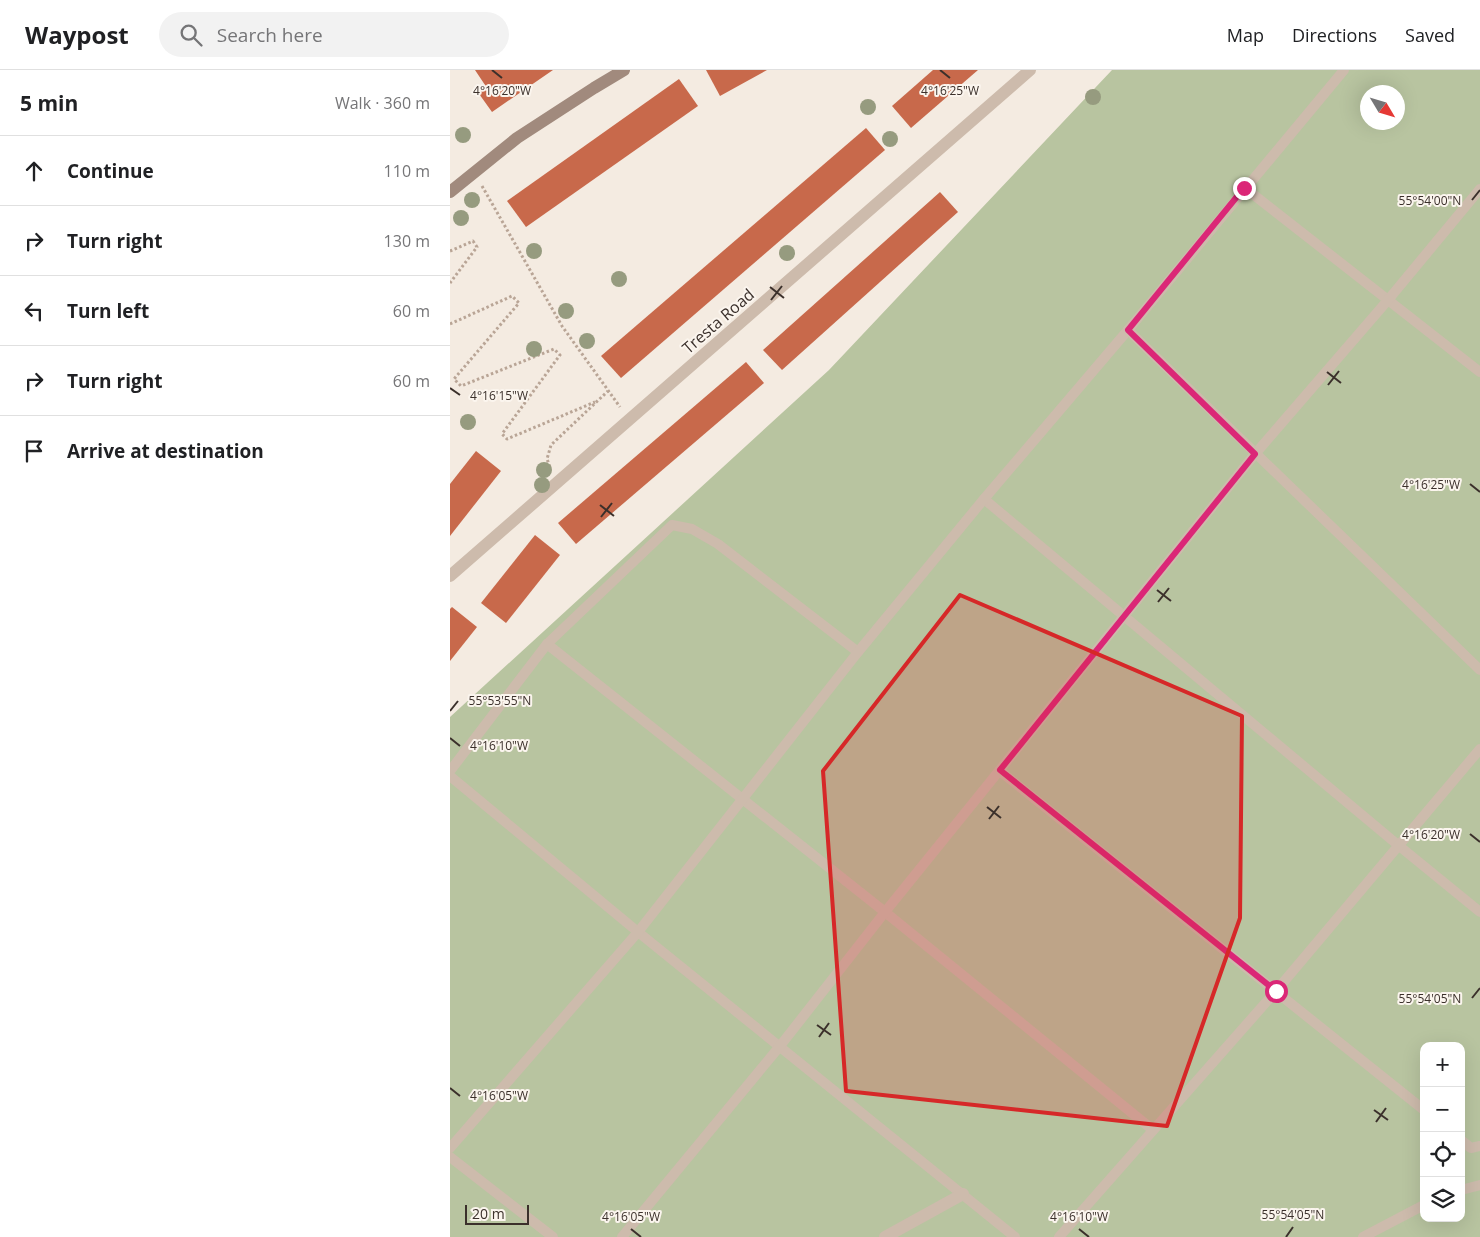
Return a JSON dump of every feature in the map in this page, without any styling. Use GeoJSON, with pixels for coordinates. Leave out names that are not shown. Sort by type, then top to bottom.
{"type":"FeatureCollection","features":[{"type":"Feature","properties":{"kind":"street"},"geometry":{"type":"LineString","coordinates":[[450,192],[517,138],[624,70]]}},
{"type":"Feature","properties":{"kind":"street","name":"Tresta Road"},"geometry":{"type":"LineString","coordinates":[[450,576],[1030,70]]}},
{"type":"Feature","properties":{"kind":"street"},"geometry":{"type":"LineString","coordinates":[[885,1237],[963,1194]]}},
{"type":"Feature","properties":{"kind":"lane"},"geometry":{"type":"LineString","coordinates":[[450,1148],[638,932],[858,652],[1344,70]]}},
{"type":"Feature","properties":{"kind":"lane"},"geometry":{"type":"LineString","coordinates":[[1244,188],[1480,372]]}},
{"type":"Feature","properties":{"kind":"lane"},"geometry":{"type":"LineString","coordinates":[[622,1237],[780,1046],[1255,454],[1388,300],[1480,189]]}},
{"type":"Feature","properties":{"kind":"lane"},"geometry":{"type":"LineString","coordinates":[[1128,330],[1480,670]]}},
{"type":"Feature","properties":{"kind":"lane"},"geometry":{"type":"LineString","coordinates":[[984,499],[1480,912]]}},
{"type":"Feature","properties":{"kind":"lane"},"geometry":{"type":"LineString","coordinates":[[450,771],[547,644],[672,525],[692,529],[718,544],[858,652]]}},
{"type":"Feature","properties":{"kind":"lane"},"geometry":{"type":"LineString","coordinates":[[547,644],[886,912],[1153,1130]]}},
{"type":"Feature","properties":{"kind":"lane"},"geometry":{"type":"LineString","coordinates":[[1059,1237],[1276,991],[1480,748]]}},
{"type":"Feature","properties":{"kind":"lane"},"geometry":{"type":"LineString","coordinates":[[1000,770],[1420,1107]]}},
{"type":"Feature","properties":{"kind":"lane"},"geometry":{"type":"LineString","coordinates":[[450,776],[638,932],[1015,1237]]}},
{"type":"Feature","properties":{"kind":"lane"},"geometry":{"type":"LineString","coordinates":[[1465,1143],[1471,1148],[1480,1146]]}},
{"type":"Feature","properties":{"kind":"lane"},"geometry":{"type":"LineString","coordinates":[[450,1157],[553,1237]]}},
{"type":"Feature","properties":{"kind":"lane"},"geometry":{"type":"LineString","coordinates":[[1465,1189],[1480,1185]]}},
{"type":"Feature","properties":{"kind":"lane"},"geometry":{"type":"LineString","coordinates":[[1363,1237],[1420,1207]]}},
{"type":"Feature","properties":{"kind":"path"},"geometry":{"type":"LineString","coordinates":[[472,174],[486,193],[562,326],[608,391],[550,445],[547,459],[551,468],[561,479]]}},
{"type":"Feature","properties":{"kind":"path"},"geometry":{"type":"LineString","coordinates":[[450,251],[473,241],[478,246],[450,283]]}},
{"type":"Feature","properties":{"kind":"path"},"geometry":{"type":"LineString","coordinates":[[450,324],[512,296],[519,303],[454,379],[461,386],[554,349],[560,355],[502,434],[507,440],[594,402]]}},
{"type":"Feature","properties":{"kind":"highlighted area"},"geometry":{"type":"Polygon","coordinates":[[[960,595],[1242,716],[1240,918],[1167,1126],[846,1091],[823,771],[960,595]]]}},
{"type":"Feature","properties":{"kind":"green space"},"geometry":{"type":"Polygon","coordinates":[[[1112,70],[1480,70],[1480,1237],[450,1237],[450,717],[829,370],[1112,70]]]}},
{"type":"Feature","properties":{"kind":"building"},"geometry":{"type":"Polygon","coordinates":[[[475,70],[553,70],[492,112],[477,91],[485,85],[475,70]]]}},
{"type":"Feature","properties":{"kind":"building"},"geometry":{"type":"Polygon","coordinates":[[[706,70],[767,70],[720,96],[706,70]]]}},
{"type":"Feature","properties":{"kind":"building"},"geometry":{"type":"Polygon","coordinates":[[[933,70],[978,70],[911,128],[892,106],[933,70]]]}},
{"type":"Feature","properties":{"kind":"building"},"geometry":{"type":"Polygon","coordinates":[[[679,79],[698,106],[526,227],[507,201],[679,79]]]}},
{"type":"Feature","properties":{"kind":"building"},"geometry":{"type":"Polygon","coordinates":[[[866,128],[885,150],[621,378],[601,356],[866,128]]]}},
{"type":"Feature","properties":{"kind":"building"},"geometry":{"type":"Polygon","coordinates":[[[940,192],[958,212],[782,370],[763,350],[940,192]]]}},
{"type":"Feature","properties":{"kind":"building"},"geometry":{"type":"Polygon","coordinates":[[[746,362],[764,383],[576,544],[558,523],[746,362]]]}},
{"type":"Feature","properties":{"kind":"building"},"geometry":{"type":"Polygon","coordinates":[[[476,451],[501,471],[450,536],[450,484],[476,451]]]}},
{"type":"Feature","properties":{"kind":"building"},"geometry":{"type":"Polygon","coordinates":[[[535,535],[560,555],[506,623],[481,603],[535,535]]]}},
{"type":"Feature","properties":{"kind":"building"},"geometry":{"type":"Polygon","coordinates":[[[452,607],[477,627],[450,661],[450,609],[452,607]]]}},
{"type":"Feature","properties":{"kind":"route"},"geometry":{"type":"LineString","coordinates":[[1244,188],[1128,330],[1255,454],[1000,770],[1276,991]]}}]}
